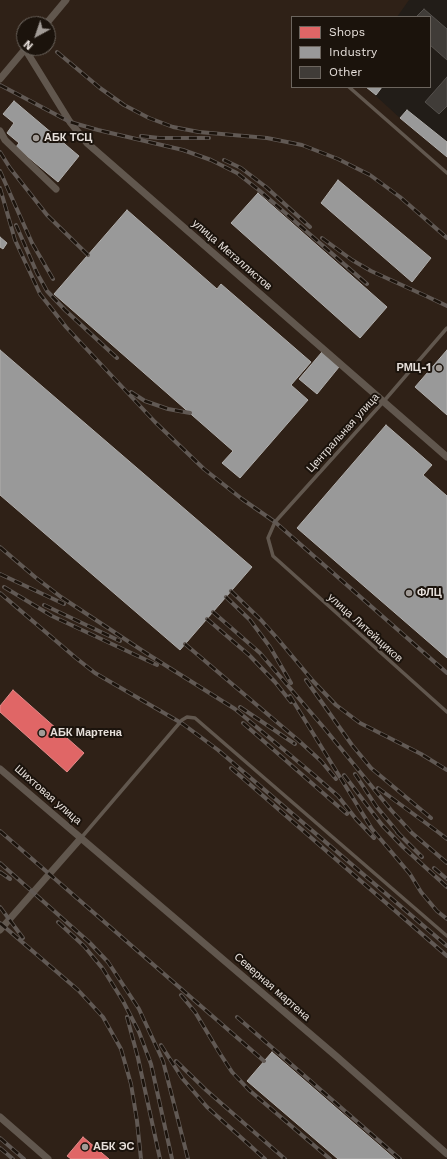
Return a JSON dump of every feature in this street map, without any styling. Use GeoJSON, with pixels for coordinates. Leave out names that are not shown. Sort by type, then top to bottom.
{"type":"FeatureCollection","features":[{"type":"Feature","properties":{"kind":"street"},"geometry":{"type":"LineString","coordinates":[[53,16],[66,0]]}},
{"type":"Feature","properties":{"kind":"street"},"geometry":{"type":"LineString","coordinates":[[0,79],[19,56]]}},
{"type":"Feature","properties":{"kind":"street","name":"улица Металлистов"},"geometry":{"type":"LineString","coordinates":[[29,56],[70,122],[87,143],[447,457]]}},
{"type":"Feature","properties":{"kind":"street"},"geometry":{"type":"LineString","coordinates":[[0,131],[5,140],[56,189]]}},
{"type":"Feature","properties":{"kind":"street","name":"Шихтовая улица"},"geometry":{"type":"LineString","coordinates":[[0,769],[81,838]]}},
{"type":"Feature","properties":{"kind":"street"},"geometry":{"type":"LineString","coordinates":[[0,930],[81,838]]}},
{"type":"Feature","properties":{"kind":"street","name":"Северная мартена"},"geometry":{"type":"LineString","coordinates":[[81,838],[330,1051],[447,1154]]}},
{"type":"Feature","properties":{"kind":"street"},"geometry":{"type":"LineString","coordinates":[[0,1117],[48,1159]]}},
{"type":"Feature","properties":{"kind":"lane"},"geometry":{"type":"LineString","coordinates":[[350,88],[447,173]]}},
{"type":"Feature","properties":{"kind":"lane","name":"Центральная улица"},"geometry":{"type":"LineString","coordinates":[[272,556],[268,538],[275,522],[384,401],[447,328]]}},
{"type":"Feature","properties":{"kind":"lane","name":"улица Литейщиков"},"geometry":{"type":"LineString","coordinates":[[272,556],[447,712]]}},
{"type":"Feature","properties":{"kind":"lane"},"geometry":{"type":"LineString","coordinates":[[81,838],[182,720],[187,717],[195,718],[447,936]]}},
{"type":"Feature","properties":{"kind":"shaded area"},"geometry":{"type":"Polygon","coordinates":[[[0,0],[409,0],[398,16],[291,16],[291,88],[367,88],[400,118],[447,157],[447,1159],[0,1159],[0,0]]]}},
{"type":"Feature","properties":{"kind":"building: Shops","name":"АБК Мартена"},"geometry":{"type":"Polygon","coordinates":[[[13,690],[84,753],[67,772],[0,712],[0,706],[13,690]]]}},
{"type":"Feature","properties":{"kind":"building: Shops","name":"АБК ЭС"},"geometry":{"type":"Polygon","coordinates":[[[83,1137],[109,1159],[71,1159],[67,1156],[83,1137]]]}},
{"type":"Feature","properties":{"kind":"building: Industry"},"geometry":{"type":"Polygon","coordinates":[[[367,88],[381,88],[376,95],[367,88]]]}},
{"type":"Feature","properties":{"kind":"building: Industry","name":"АБК ТСЦ"},"geometry":{"type":"Polygon","coordinates":[[[14,101],[79,156],[58,182],[16,147],[19,143],[7,133],[14,123],[3,114],[14,101]]]}},
{"type":"Feature","properties":{"kind":"building: Industry"},"geometry":{"type":"Polygon","coordinates":[[[407,110],[447,142],[447,157],[400,118],[407,110]]]}},
{"type":"Feature","properties":{"kind":"building: Industry"},"geometry":{"type":"Polygon","coordinates":[[[338,180],[431,258],[412,282],[321,203],[338,180]]]}},
{"type":"Feature","properties":{"kind":"building: Industry"},"geometry":{"type":"Polygon","coordinates":[[[258,193],[387,307],[360,338],[231,223],[258,193]]]}},
{"type":"Feature","properties":{"kind":"building: Industry"},"geometry":{"type":"Polygon","coordinates":[[[127,210],[217,289],[221,284],[311,362],[291,385],[308,400],[240,478],[222,463],[233,451],[54,294],[127,210]]]}},
{"type":"Feature","properties":{"kind":"building: Industry"},"geometry":{"type":"Polygon","coordinates":[[[0,237],[7,243],[3,249],[0,247],[0,237]]]}},
{"type":"Feature","properties":{"kind":"building: Industry"},"geometry":{"type":"Polygon","coordinates":[[[0,350],[252,567],[180,650],[0,495],[0,350]]]}},
{"type":"Feature","properties":{"kind":"building: Industry","name":"РМЦ-1"},"geometry":{"type":"Polygon","coordinates":[[[447,350],[447,415],[415,387],[447,350]]]}},
{"type":"Feature","properties":{"kind":"building: Industry"},"geometry":{"type":"Polygon","coordinates":[[[322,352],[339,367],[317,394],[299,379],[322,352]]]}},
{"type":"Feature","properties":{"kind":"building: Industry","name":"ФЛЦ"},"geometry":{"type":"Polygon","coordinates":[[[386,425],[432,465],[423,475],[447,496],[447,658],[297,528],[386,425]]]}},
{"type":"Feature","properties":{"kind":"building: Industry"},"geometry":{"type":"Polygon","coordinates":[[[272,1052],[395,1159],[338,1159],[247,1081],[272,1052]]]}},
{"type":"Feature","properties":{"kind":"building: Other"},"geometry":{"type":"Polygon","coordinates":[[[424,9],[447,29],[447,60],[431,46],[431,16],[417,16],[424,9]]]}},
{"type":"Feature","properties":{"kind":"building: Other"},"geometry":{"type":"Polygon","coordinates":[[[447,77],[447,106],[439,114],[425,102],[447,77]]]}},
{"type":"Feature","properties":{"kind":"railway"},"geometry":{"type":"LineString","coordinates":[[57,52],[100,88],[124,105],[149,118],[173,127],[199,132],[267,138],[302,145],[338,159],[370,175],[400,197],[447,238]]}},
{"type":"Feature","properties":{"kind":"railway"},"geometry":{"type":"LineString","coordinates":[[0,85],[70,122],[183,150],[211,160],[237,173],[260,191],[367,284]]}},
{"type":"Feature","properties":{"kind":"railway"},"geometry":{"type":"LineString","coordinates":[[141,136],[159,138],[209,138]]}},
{"type":"Feature","properties":{"kind":"railway"},"geometry":{"type":"LineString","coordinates":[[0,152],[10,168],[47,215],[88,255]]}},
{"type":"Feature","properties":{"kind":"railway"},"geometry":{"type":"LineString","coordinates":[[224,160],[241,168],[266,187],[310,227]]}},
{"type":"Feature","properties":{"kind":"railway"},"geometry":{"type":"LineString","coordinates":[[0,171],[32,243],[53,279]]}},
{"type":"Feature","properties":{"kind":"railway"},"geometry":{"type":"LineString","coordinates":[[0,188],[15,240],[40,294],[66,327],[155,422],[204,469],[242,499],[275,522],[447,673]]}},
{"type":"Feature","properties":{"kind":"railway"},"geometry":{"type":"LineString","coordinates":[[16,225],[37,273],[47,291],[65,310],[117,358]]}},
{"type":"Feature","properties":{"kind":"railway"},"geometry":{"type":"LineString","coordinates":[[322,238],[352,260],[371,271],[447,306]]}},
{"type":"Feature","properties":{"kind":"railway"},"geometry":{"type":"LineString","coordinates":[[131,392],[145,401],[168,409],[190,413]]}},
{"type":"Feature","properties":{"kind":"railway"},"geometry":{"type":"LineString","coordinates":[[0,547],[61,597],[235,709],[338,796],[356,819],[374,838]]}},
{"type":"Feature","properties":{"kind":"railway"},"geometry":{"type":"LineString","coordinates":[[0,574],[64,604]]}},
{"type":"Feature","properties":{"kind":"railway"},"geometry":{"type":"LineString","coordinates":[[4,587],[52,616],[157,665]]}},
{"type":"Feature","properties":{"kind":"railway"},"geometry":{"type":"LineString","coordinates":[[231,591],[261,620],[313,681],[336,705],[360,723],[421,754],[447,770]]}},
{"type":"Feature","properties":{"kind":"railway"},"geometry":{"type":"LineString","coordinates":[[0,593],[95,673],[183,724],[218,750],[447,946]]}},
{"type":"Feature","properties":{"kind":"railway"},"geometry":{"type":"LineString","coordinates":[[226,597],[250,620],[270,647],[291,683]]}},
{"type":"Feature","properties":{"kind":"railway"},"geometry":{"type":"LineString","coordinates":[[44,605],[120,641]]}},
{"type":"Feature","properties":{"kind":"railway"},"geometry":{"type":"LineString","coordinates":[[213,612],[260,653],[325,729],[391,810],[412,833],[447,863]]}},
{"type":"Feature","properties":{"kind":"railway"},"geometry":{"type":"LineString","coordinates":[[207,619],[249,655],[275,682],[291,702]]}},
{"type":"Feature","properties":{"kind":"railway"},"geometry":{"type":"LineString","coordinates":[[185,644],[298,740],[321,761],[336,779]]}},
{"type":"Feature","properties":{"kind":"railway"},"geometry":{"type":"LineString","coordinates":[[306,680],[352,745],[371,768],[431,818]]}},
{"type":"Feature","properties":{"kind":"railway"},"geometry":{"type":"LineString","coordinates":[[290,696],[372,829],[410,874],[421,892],[437,911],[447,919]]}},
{"type":"Feature","properties":{"kind":"railway"},"geometry":{"type":"LineString","coordinates":[[240,707],[295,744]]}},
{"type":"Feature","properties":{"kind":"railway"},"geometry":{"type":"LineString","coordinates":[[243,723],[347,814]]}},
{"type":"Feature","properties":{"kind":"railway"},"geometry":{"type":"LineString","coordinates":[[231,768],[447,956]]}},
{"type":"Feature","properties":{"kind":"railway"},"geometry":{"type":"LineString","coordinates":[[355,774],[376,806],[400,835]]}},
{"type":"Feature","properties":{"kind":"railway"},"geometry":{"type":"LineString","coordinates":[[344,775],[382,825],[403,847],[447,887]]}},
{"type":"Feature","properties":{"kind":"railway"},"geometry":{"type":"LineString","coordinates":[[378,788],[447,839]]}},
{"type":"Feature","properties":{"kind":"railway"},"geometry":{"type":"LineString","coordinates":[[0,831],[264,1061]]}},
{"type":"Feature","properties":{"kind":"railway"},"geometry":{"type":"LineString","coordinates":[[397,832],[422,857]]}},
{"type":"Feature","properties":{"kind":"railway"},"geometry":{"type":"LineString","coordinates":[[0,863],[89,942],[108,962],[139,1009],[163,1061],[188,1159]]}},
{"type":"Feature","properties":{"kind":"railway"},"geometry":{"type":"LineString","coordinates":[[434,868],[447,879]]}},
{"type":"Feature","properties":{"kind":"railway"},"geometry":{"type":"LineString","coordinates":[[0,872],[10,879]]}},
{"type":"Feature","properties":{"kind":"railway"},"geometry":{"type":"LineString","coordinates":[[0,907],[23,938]]}},
{"type":"Feature","properties":{"kind":"railway"},"geometry":{"type":"LineString","coordinates":[[58,922],[84,946],[103,969],[123,1001],[139,1032],[151,1064],[172,1159]]}},
{"type":"Feature","properties":{"kind":"railway"},"geometry":{"type":"LineString","coordinates":[[0,923],[78,990],[103,1017],[121,1049],[131,1084],[141,1159]]}},
{"type":"Feature","properties":{"kind":"railway"},"geometry":{"type":"LineString","coordinates":[[181,995],[195,1012],[232,1072],[249,1090],[330,1159]]}},
{"type":"Feature","properties":{"kind":"railway"},"geometry":{"type":"LineString","coordinates":[[127,1017],[138,1058],[160,1159]]}},
{"type":"Feature","properties":{"kind":"railway"},"geometry":{"type":"LineString","coordinates":[[237,1017],[400,1159]]}},
{"type":"Feature","properties":{"kind":"railway"},"geometry":{"type":"LineString","coordinates":[[161,1045],[182,1078],[207,1107],[265,1159]]}},
{"type":"Feature","properties":{"kind":"railway"},"geometry":{"type":"LineString","coordinates":[[176,1061],[206,1090],[285,1159]]}},
{"type":"Feature","properties":{"kind":"railway"},"geometry":{"type":"LineString","coordinates":[[0,1138],[24,1159]]}},
{"type":"Feature","properties":{"kind":"railway"},"geometry":{"type":"LineString","coordinates":[[0,1148],[13,1159]]}},
{"type":"Feature","properties":{"kind":"place","name":"АБК ТСЦ"},"geometry":{"type":"Point","coordinates":[36,138]}},
{"type":"Feature","properties":{"kind":"place","name":"РМЦ-1"},"geometry":{"type":"Point","coordinates":[439,368]}},
{"type":"Feature","properties":{"kind":"place","name":"ФЛЦ"},"geometry":{"type":"Point","coordinates":[409,593]}},
{"type":"Feature","properties":{"kind":"place","name":"АБК Мартена"},"geometry":{"type":"Point","coordinates":[42,733]}},
{"type":"Feature","properties":{"kind":"place","name":"АБК ЭС"},"geometry":{"type":"Point","coordinates":[85,1147]}}]}
